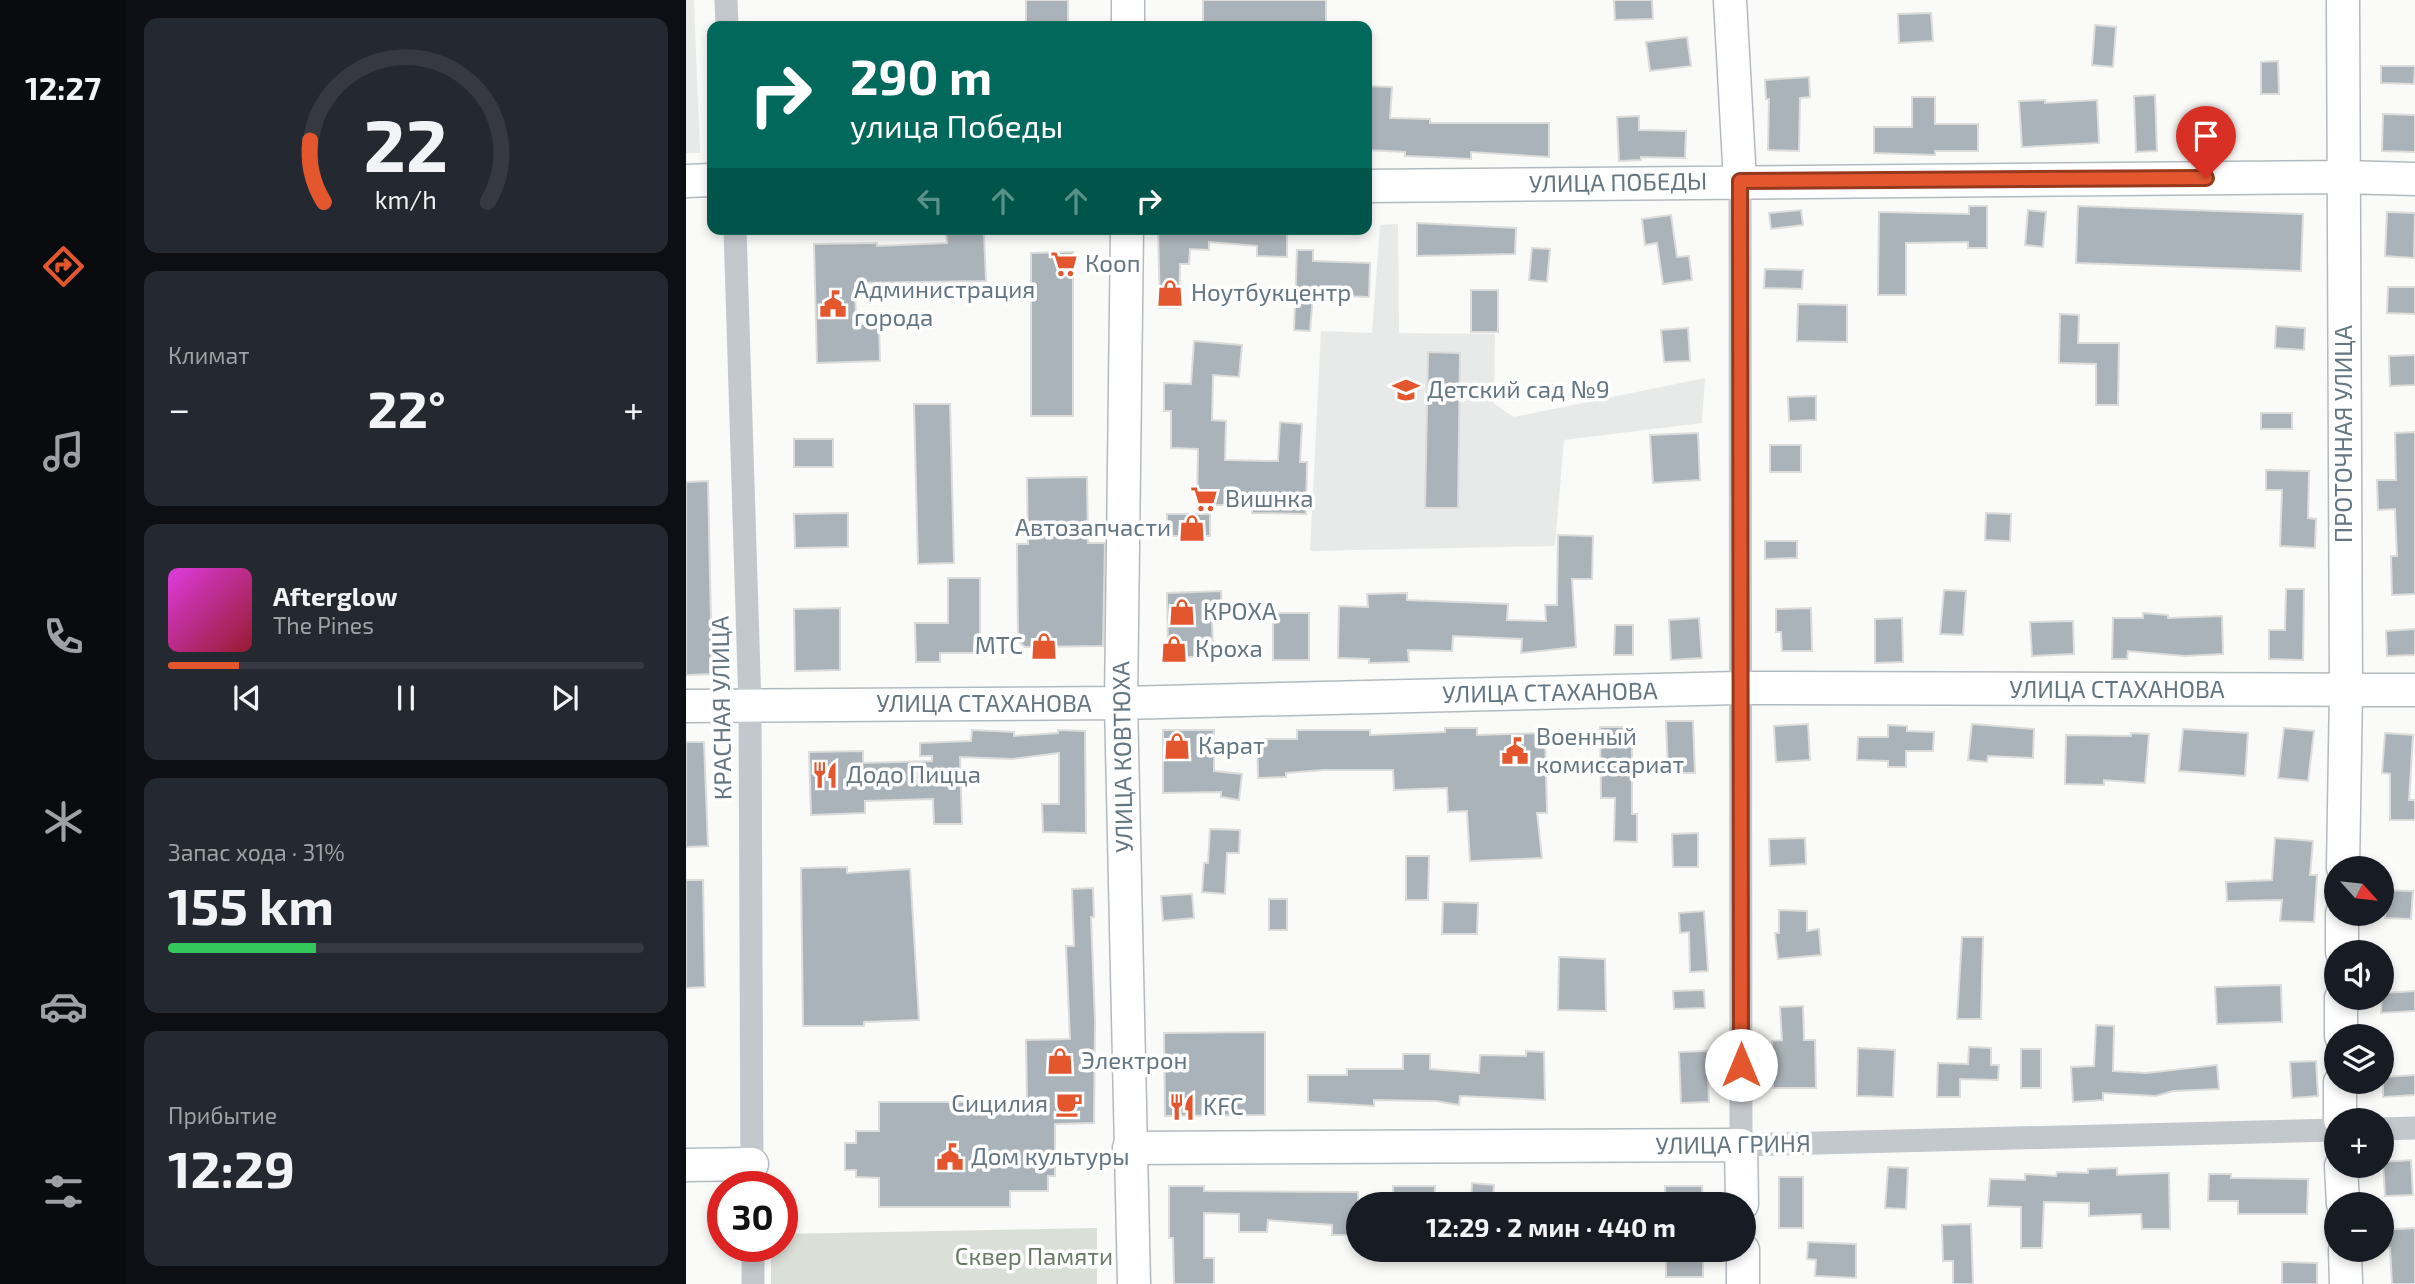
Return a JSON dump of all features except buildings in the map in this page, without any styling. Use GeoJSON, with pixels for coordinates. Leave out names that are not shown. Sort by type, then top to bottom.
{"type":"FeatureCollection","features":[{"type":"Feature","properties":{"kind":"street"},"geometry":{"type":"LineString","coordinates":[[726,0],[727,21]]}},
{"type":"Feature","properties":{"kind":"street"},"geometry":{"type":"LineString","coordinates":[[1128,0],[1128,21]]}},
{"type":"Feature","properties":{"kind":"street"},"geometry":{"type":"LineString","coordinates":[[1730,0],[1740,181],[1738,688],[1742,1192]]}},
{"type":"Feature","properties":{"kind":"street","name":"ПРОТОЧНАЯ УЛИЦА"},"geometry":{"type":"LineString","coordinates":[[2343,0],[2346,691],[2343,856]]}},
{"type":"Feature","properties":{"kind":"street","name":"УЛИЦА ПОБЕДЫ"},"geometry":{"type":"LineString","coordinates":[[1372,186],[1740,181],[2343,177],[2415,179]]}},
{"type":"Feature","properties":{"kind":"street"},"geometry":{"type":"LineString","coordinates":[[686,181],[707,180]]}},
{"type":"Feature","properties":{"kind":"street","name":"КРАСНАЯ УЛИЦА"},"geometry":{"type":"LineString","coordinates":[[734,235],[750,706],[752,1171]]}},
{"type":"Feature","properties":{"kind":"street","name":"УЛИЦА КОВТЮХА"},"geometry":{"type":"LineString","coordinates":[[1127,235],[1121,703],[1134,1284]]}},
{"type":"Feature","properties":{"kind":"street","name":"УЛИЦА СТАХАНОВА"},"geometry":{"type":"LineString","coordinates":[[686,706],[1121,703],[1738,688],[2415,690]]}},
{"type":"Feature","properties":{"kind":"street"},"geometry":{"type":"LineString","coordinates":[[2394,1129],[2415,1128]]}},
{"type":"Feature","properties":{"kind":"street","name":"УЛИЦА ГРИНЯ"},"geometry":{"type":"LineString","coordinates":[[1129,1148],[1741,1145],[2324,1130]]}},
{"type":"Feature","properties":{"kind":"street"},"geometry":{"type":"LineString","coordinates":[[686,1165],[726,1171]]}},
{"type":"Feature","properties":{"kind":"street"},"geometry":{"type":"LineString","coordinates":[[752,1262],[753,1284]]}},
{"type":"Feature","properties":{"kind":"street"},"geometry":{"type":"LineString","coordinates":[[1743,1262],[1743,1284]]}},
{"type":"Feature","properties":{"kind":"street"},"geometry":{"type":"LineString","coordinates":[[2345,1262],[2346,1284]]}},
{"type":"Feature","properties":{"kind":"shaded area"},"geometry":{"type":"Polygon","coordinates":[[[686,0],[694,0],[700,153],[686,153],[686,0]]]}},
{"type":"Feature","properties":{"kind":"shaded area","name":"Детский сад №9"},"geometry":{"type":"Polygon","coordinates":[[[1398,224],[1399,333],[1495,334],[1494,404],[1514,417],[1705,378],[1702,423],[1564,440],[1555,546],[1310,551],[1321,331],[1372,333],[1380,225],[1398,224]]]}},
{"type":"Feature","properties":{"kind":"green space","name":"Сквер Памяти"},"geometry":{"type":"Polygon","coordinates":[[[1097,1228],[1097,1284],[771,1284],[771,1262],[798,1262],[798,1234],[1097,1228]]]}},
{"type":"Feature","properties":{"kind":"place","name":"Кооп"},"geometry":{"type":"Point","coordinates":[1064,264]}},
{"type":"Feature","properties":{"kind":"place","name":"Ноутбукцентр"},"geometry":{"type":"Point","coordinates":[1170,293]}},
{"type":"Feature","properties":{"kind":"place","name":"Администрация города"},"geometry":{"type":"Point","coordinates":[833,304]}},
{"type":"Feature","properties":{"kind":"place","name":"Детский сад №9"},"geometry":{"type":"Point","coordinates":[1406,390]}},
{"type":"Feature","properties":{"kind":"place","name":"Вишнка"},"geometry":{"type":"Point","coordinates":[1204,499]}},
{"type":"Feature","properties":{"kind":"place","name":"Автозапчасти"},"geometry":{"type":"Point","coordinates":[1192,528]}},
{"type":"Feature","properties":{"kind":"place","name":"КРОХА"},"geometry":{"type":"Point","coordinates":[1182,612]}},
{"type":"Feature","properties":{"kind":"place","name":"МТС"},"geometry":{"type":"Point","coordinates":[1044,646]}},
{"type":"Feature","properties":{"kind":"place","name":"Кроха"},"geometry":{"type":"Point","coordinates":[1174,649]}},
{"type":"Feature","properties":{"kind":"place","name":"Карат"},"geometry":{"type":"Point","coordinates":[1177,746]}},
{"type":"Feature","properties":{"kind":"place","name":"Военный комиссариат"},"geometry":{"type":"Point","coordinates":[1515,751]}},
{"type":"Feature","properties":{"kind":"place","name":"Додо Пицца"},"geometry":{"type":"Point","coordinates":[825,775]}},
{"type":"Feature","properties":{"kind":"place","name":"Электрон"},"geometry":{"type":"Point","coordinates":[1060,1061]}},
{"type":"Feature","properties":{"kind":"place","name":"Сицилия"},"geometry":{"type":"Point","coordinates":[1069,1104]}},
{"type":"Feature","properties":{"kind":"place","name":"KFC"},"geometry":{"type":"Point","coordinates":[1182,1107]}},
{"type":"Feature","properties":{"kind":"place","name":"Дом культуры"},"geometry":{"type":"Point","coordinates":[950,1157]}},
{"type":"Feature","properties":{"kind":"route"},"geometry":{"type":"LineString","coordinates":[[1741,1065],[1738,688],[1740,181],[2206,178]]}}]}
